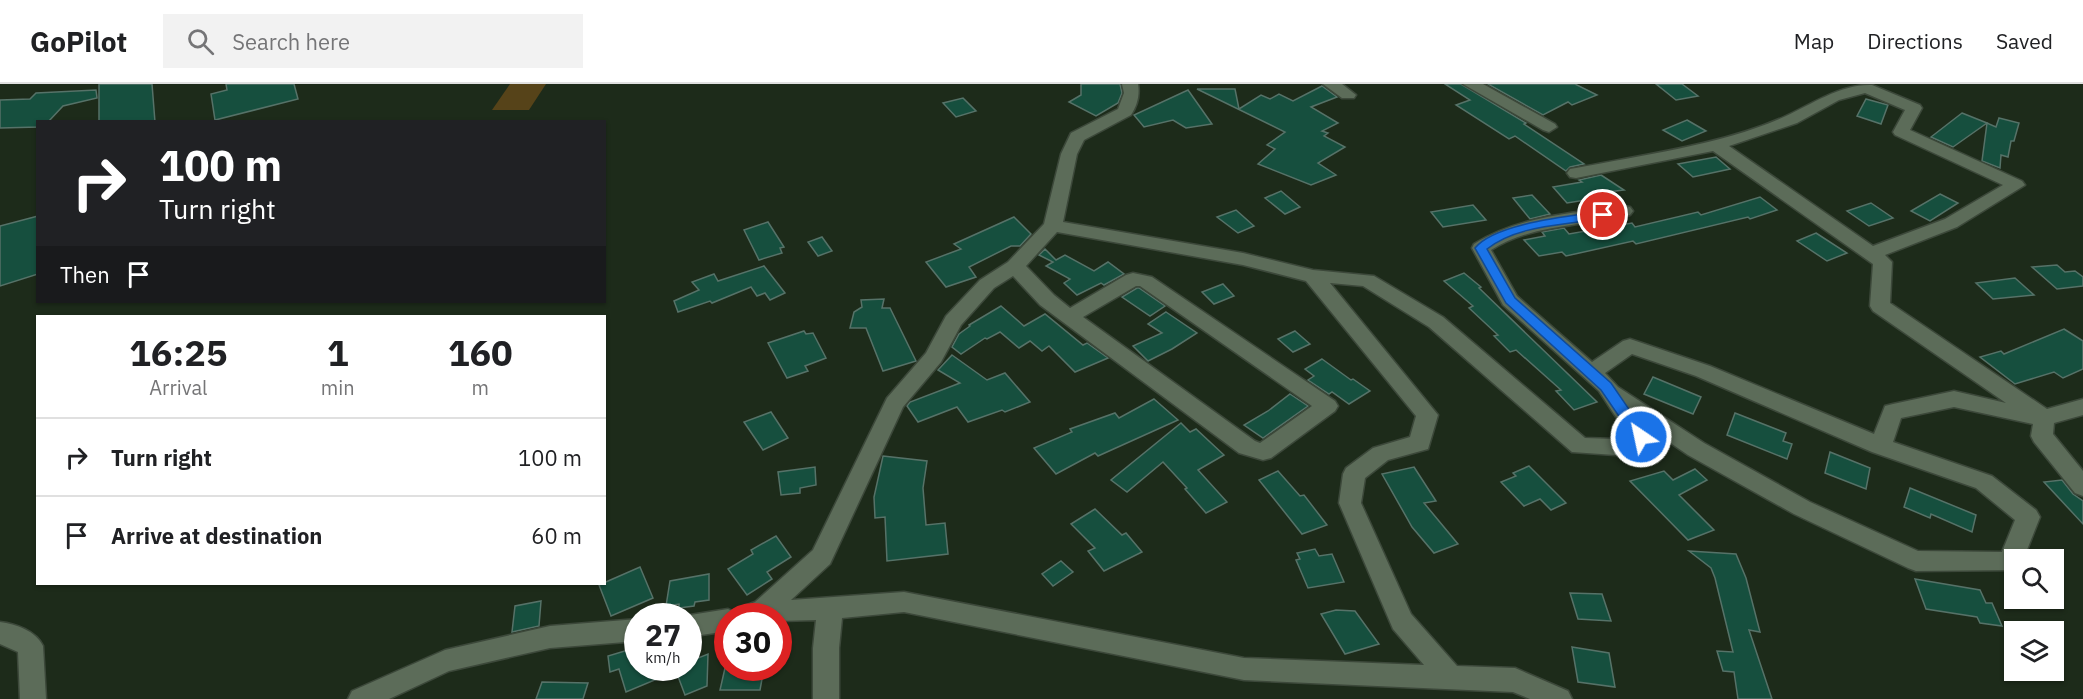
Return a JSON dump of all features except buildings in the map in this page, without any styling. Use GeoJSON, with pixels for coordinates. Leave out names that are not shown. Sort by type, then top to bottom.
{"type":"FeatureCollection","features":[{"type":"Feature","properties":{"kind":"street"},"geometry":{"type":"LineString","coordinates":[[766,603],[822,557],[894,403],[934,357],[953,321],[987,284],[1015,266],[1053,226],[1069,154],[1077,137],[1125,112],[1132,93],[1130,84]]}},
{"type":"Feature","properties":{"kind":"street"},"geometry":{"type":"LineString","coordinates":[[1331,84],[1348,95]]}},
{"type":"Feature","properties":{"kind":"street"},"geometry":{"type":"LineString","coordinates":[[1471,84],[1549,127]]}},
{"type":"Feature","properties":{"kind":"street"},"geometry":{"type":"LineString","coordinates":[[1576,173],[1716,145],[1791,120],[1833,97],[1866,88],[1914,108],[1901,132],[2016,185],[1951,223],[1872,253]]}},
{"type":"Feature","properties":{"kind":"street"},"geometry":{"type":"LineString","coordinates":[[1716,145],[1883,262],[1880,306],[2044,418]]}},
{"type":"Feature","properties":{"kind":"street"},"geometry":{"type":"LineString","coordinates":[[1598,379],[1630,346],[1703,371],[1880,446],[1984,482],[2028,517],[2010,561],[1916,561],[1802,508],[1696,449],[1598,379],[1510,300],[1481,248],[1493,238],[1542,224],[1624,212]]}},
{"type":"Feature","properties":{"kind":"street"},"geometry":{"type":"LineString","coordinates":[[1053,226],[1243,259],[1313,276],[1367,280],[1436,322],[1580,446],[1616,447],[1641,437],[1598,379]]}},
{"type":"Feature","properties":{"kind":"street"},"geometry":{"type":"LineString","coordinates":[[1015,266],[1047,300],[1069,317],[1247,447],[1263,452],[1327,406],[1145,281],[1133,279],[1069,317]]}},
{"type":"Feature","properties":{"kind":"street"},"geometry":{"type":"LineString","coordinates":[[1313,276],[1427,415],[1420,443],[1381,454],[1354,474],[1350,503],[1402,621],[1452,679]]}},
{"type":"Feature","properties":{"kind":"street"},"geometry":{"type":"LineString","coordinates":[[1880,446],[1893,412],[1954,399],[2044,418],[2083,407]]}},
{"type":"Feature","properties":{"kind":"street"},"geometry":{"type":"LineString","coordinates":[[2044,418],[2042,436],[2083,487]]}},
{"type":"Feature","properties":{"kind":"street"},"geometry":{"type":"LineString","coordinates":[[792,611],[904,602],[1244,669],[1515,680],[1559,699]]}},
{"type":"Feature","properties":{"kind":"street"},"geometry":{"type":"LineString","coordinates":[[826,699],[826,648],[830,609]]}},
{"type":"Feature","properties":{"kind":"street"},"geometry":{"type":"LineString","coordinates":[[361,699],[446,661],[550,637],[624,631]]}},
{"type":"Feature","properties":{"kind":"street"},"geometry":{"type":"LineString","coordinates":[[0,633],[9,634],[30,646],[33,699]]}},
{"type":"Feature","properties":{"kind":"shaded area"},"geometry":{"type":"Polygon","coordinates":[[[510,84],[546,84],[529,110],[492,110],[510,84]]]}},
{"type":"Feature","properties":{"kind":"route"},"geometry":{"type":"LineString","coordinates":[[1603,215],[1542,224],[1493,238],[1481,248],[1510,300],[1606,386],[1641,437]]}}]}
